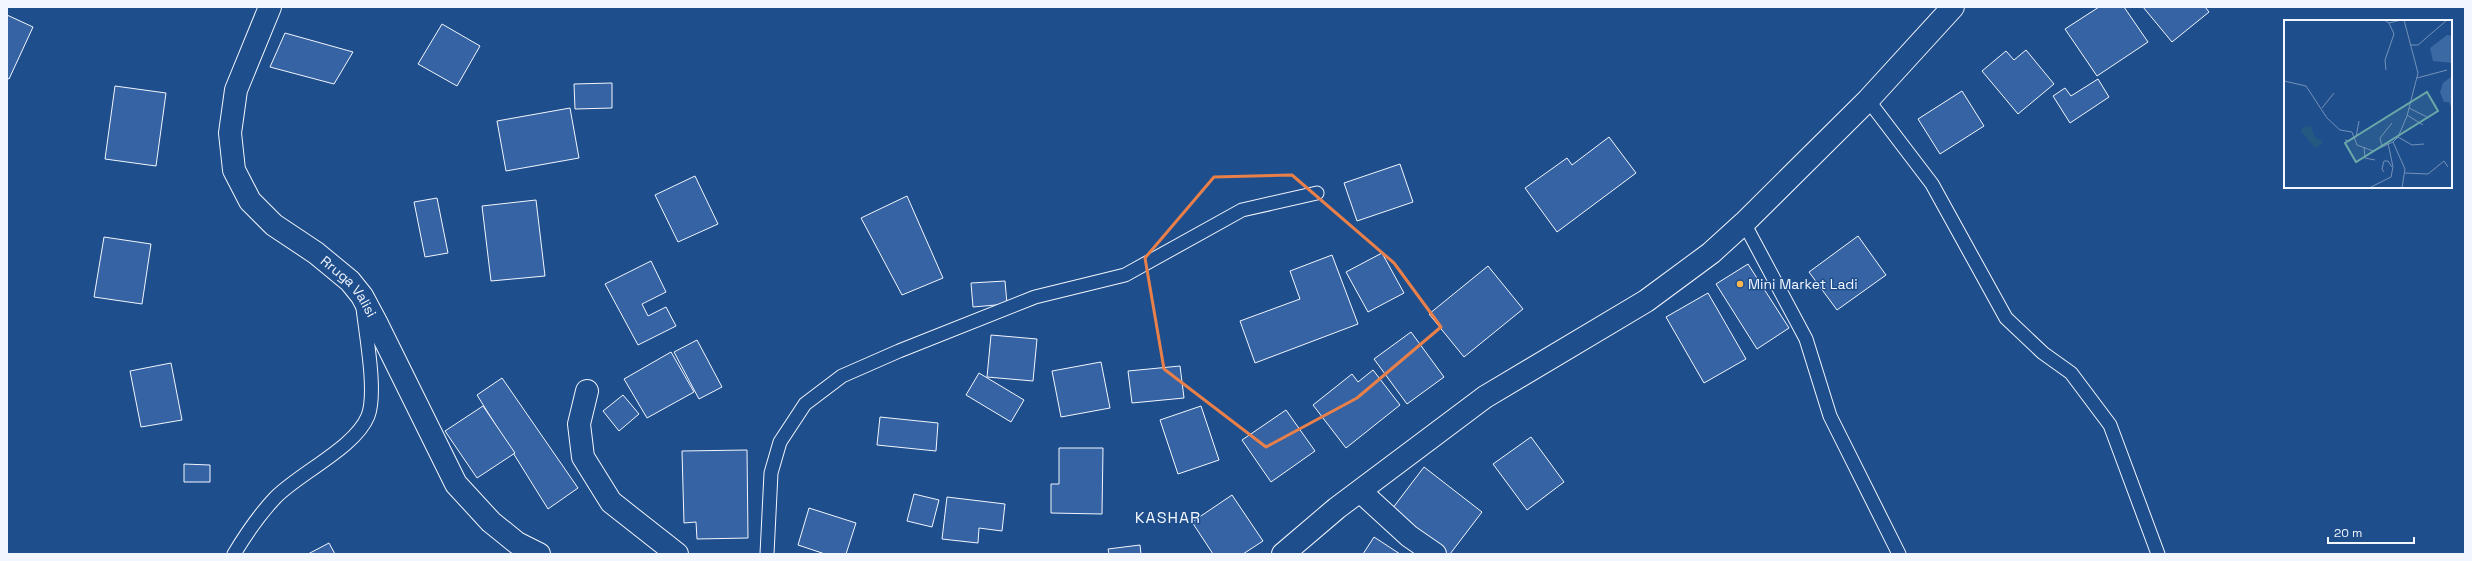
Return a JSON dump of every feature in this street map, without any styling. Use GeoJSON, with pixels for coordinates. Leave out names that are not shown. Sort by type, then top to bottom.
{"type":"FeatureCollection","features":[{"type":"Feature","properties":{"kind":"street","name":"Rruga Valisi"},"geometry":{"type":"LineString","coordinates":[[270,7],[236,90],[230,133],[234,170],[250,201],[274,225],[316,253],[350,281],[362,296],[456,484],[491,522],[517,543],[539,554]]}},
{"type":"Feature","properties":{"kind":"street"},"geometry":{"type":"LineString","coordinates":[[1283,554],[1338,508],[1361,492],[1485,396],[1646,301],[1711,253],[1744,223],[1868,100],[1953,7]]}},
{"type":"Feature","properties":{"kind":"street"},"geometry":{"type":"LineString","coordinates":[[587,391],[579,424],[583,457],[611,502],[677,554]]}},
{"type":"Feature","properties":{"kind":"street"},"geometry":{"type":"LineString","coordinates":[[1361,492],[1409,536],[1434,554]]}},
{"type":"Feature","properties":{"kind":"lane"},"geometry":{"type":"LineString","coordinates":[[1868,100],[1932,184],[2006,318],[2043,353],[2071,373],[2110,424],[2158,554]]}},
{"type":"Feature","properties":{"kind":"lane"},"geometry":{"type":"LineString","coordinates":[[767,554],[771,473],[780,442],[805,404],[842,376],[899,351],[1035,298],[1125,275],[1242,210],[1317,193]]}},
{"type":"Feature","properties":{"kind":"lane"},"geometry":{"type":"LineString","coordinates":[[1744,223],[1806,339],[1830,416],[1899,554]]}},
{"type":"Feature","properties":{"kind":"lane"},"geometry":{"type":"LineString","coordinates":[[234,554],[252,526],[276,497],[358,433],[368,416],[372,395],[362,296]]}},
{"type":"Feature","properties":{"kind":"highlighted area"},"geometry":{"type":"Polygon","coordinates":[[[1292,175],[1394,263],[1441,327],[1357,398],[1266,447],[1164,369],[1145,258],[1214,177],[1292,175]]]}},
{"type":"Feature","properties":{"kind":"building"},"geometry":{"type":"Polygon","coordinates":[[[2099,7],[2124,7],[2148,42],[2097,76],[2065,29],[2099,7]]]}},
{"type":"Feature","properties":{"kind":"building"},"geometry":{"type":"Polygon","coordinates":[[[2143,7],[2205,7],[2209,12],[2172,42],[2143,7]]]}},
{"type":"Feature","properties":{"kind":"building"},"geometry":{"type":"Polygon","coordinates":[[[7,15],[33,27],[9,79],[7,78],[7,15]]]}},
{"type":"Feature","properties":{"kind":"building"},"geometry":{"type":"Polygon","coordinates":[[[442,24],[480,46],[457,86],[418,64],[442,24]]]}},
{"type":"Feature","properties":{"kind":"building"},"geometry":{"type":"Polygon","coordinates":[[[285,33],[353,52],[334,84],[270,67],[285,33]]]}},
{"type":"Feature","properties":{"kind":"building"},"geometry":{"type":"Polygon","coordinates":[[[2026,50],[2054,84],[2018,114],[1982,71],[2006,51],[2014,60],[2026,50]]]}},
{"type":"Feature","properties":{"kind":"building"},"geometry":{"type":"Polygon","coordinates":[[[2098,79],[2109,97],[2070,123],[2053,96],[2065,88],[2071,96],[2098,79]]]}},
{"type":"Feature","properties":{"kind":"building"},"geometry":{"type":"Polygon","coordinates":[[[612,83],[612,108],[575,109],[574,84],[612,83]]]}},
{"type":"Feature","properties":{"kind":"building"},"geometry":{"type":"Polygon","coordinates":[[[115,86],[166,93],[156,166],[105,159],[115,86]]]}},
{"type":"Feature","properties":{"kind":"building"},"geometry":{"type":"Polygon","coordinates":[[[1962,91],[1984,126],[1940,154],[1918,119],[1962,91]]]}},
{"type":"Feature","properties":{"kind":"building"},"geometry":{"type":"Polygon","coordinates":[[[570,108],[579,158],[506,171],[497,121],[570,108]]]}},
{"type":"Feature","properties":{"kind":"building"},"geometry":{"type":"Polygon","coordinates":[[[1609,137],[1636,173],[1557,232],[1525,188],[1567,158],[1572,165],[1609,137]]]}},
{"type":"Feature","properties":{"kind":"building"},"geometry":{"type":"Polygon","coordinates":[[[1400,164],[1413,202],[1357,221],[1344,183],[1400,164]]]}},
{"type":"Feature","properties":{"kind":"building"},"geometry":{"type":"Polygon","coordinates":[[[695,176],[718,224],[678,242],[655,195],[695,176]]]}},
{"type":"Feature","properties":{"kind":"building"},"geometry":{"type":"Polygon","coordinates":[[[907,196],[943,278],[902,295],[861,218],[907,196]]]}},
{"type":"Feature","properties":{"kind":"building"},"geometry":{"type":"Polygon","coordinates":[[[437,198],[448,253],[425,257],[414,202],[437,198]]]}},
{"type":"Feature","properties":{"kind":"building"},"geometry":{"type":"Polygon","coordinates":[[[536,200],[545,276],[491,281],[482,206],[536,200]]]}},
{"type":"Feature","properties":{"kind":"building"},"geometry":{"type":"Polygon","coordinates":[[[1858,236],[1886,275],[1837,310],[1809,272],[1858,236]]]}},
{"type":"Feature","properties":{"kind":"building"},"geometry":{"type":"Polygon","coordinates":[[[104,237],[151,244],[142,304],[94,297],[104,237]]]}},
{"type":"Feature","properties":{"kind":"building"},"geometry":{"type":"Polygon","coordinates":[[[1382,253],[1404,293],[1368,312],[1346,272],[1382,253]]]}},
{"type":"Feature","properties":{"kind":"building"},"geometry":{"type":"Polygon","coordinates":[[[1332,255],[1358,324],[1255,363],[1240,321],[1300,299],[1290,271],[1332,255]]]}},
{"type":"Feature","properties":{"kind":"building"},"geometry":{"type":"Polygon","coordinates":[[[651,261],[666,292],[642,304],[648,316],[666,307],[676,326],[638,345],[605,284],[651,261]]]}},
{"type":"Feature","properties":{"kind":"building"},"geometry":{"type":"Polygon","coordinates":[[[1748,264],[1789,328],[1757,349],[1716,284],[1748,264]]]}},
{"type":"Feature","properties":{"kind":"building"},"geometry":{"type":"Polygon","coordinates":[[[1488,266],[1523,309],[1464,357],[1429,314],[1488,266]]]}},
{"type":"Feature","properties":{"kind":"building"},"geometry":{"type":"Polygon","coordinates":[[[1005,281],[1007,304],[973,307],[971,283],[1005,281]]]}},
{"type":"Feature","properties":{"kind":"building"},"geometry":{"type":"Polygon","coordinates":[[[1708,293],[1746,359],[1704,383],[1666,317],[1708,293]]]}},
{"type":"Feature","properties":{"kind":"building"},"geometry":{"type":"Polygon","coordinates":[[[1411,332],[1444,377],[1407,404],[1374,359],[1411,332]]]}},
{"type":"Feature","properties":{"kind":"building"},"geometry":{"type":"Polygon","coordinates":[[[991,335],[1037,339],[1033,381],[987,377],[991,335]]]}},
{"type":"Feature","properties":{"kind":"building"},"geometry":{"type":"Polygon","coordinates":[[[697,340],[722,387],[699,399],[674,352],[697,340]]]}},
{"type":"Feature","properties":{"kind":"building"},"geometry":{"type":"Polygon","coordinates":[[[671,352],[694,392],[647,418],[624,379],[671,352]]]}},
{"type":"Feature","properties":{"kind":"building"},"geometry":{"type":"Polygon","coordinates":[[[1101,362],[1110,408],[1061,417],[1052,371],[1101,362]]]}},
{"type":"Feature","properties":{"kind":"building"},"geometry":{"type":"Polygon","coordinates":[[[171,363],[182,420],[141,427],[130,371],[171,363]]]}},
{"type":"Feature","properties":{"kind":"building"},"geometry":{"type":"Polygon","coordinates":[[[1180,366],[1184,398],[1132,403],[1128,371],[1180,366]]]}},
{"type":"Feature","properties":{"kind":"building"},"geometry":{"type":"Polygon","coordinates":[[[1373,370],[1400,405],[1346,448],[1313,405],[1352,374],[1358,382],[1373,370]]]}},
{"type":"Feature","properties":{"kind":"building"},"geometry":{"type":"Polygon","coordinates":[[[979,373],[1024,400],[1011,422],[966,395],[979,373]]]}},
{"type":"Feature","properties":{"kind":"building"},"geometry":{"type":"Polygon","coordinates":[[[502,378],[578,488],[548,509],[477,395],[502,378]]]}},
{"type":"Feature","properties":{"kind":"building"},"geometry":{"type":"Polygon","coordinates":[[[623,395],[639,414],[619,431],[603,411],[623,395]]]}},
{"type":"Feature","properties":{"kind":"building"},"geometry":{"type":"Polygon","coordinates":[[[483,406],[515,453],[477,478],[445,431],[483,406]]]}},
{"type":"Feature","properties":{"kind":"building"},"geometry":{"type":"Polygon","coordinates":[[[1201,406],[1219,460],[1178,474],[1160,420],[1201,406]]]}},
{"type":"Feature","properties":{"kind":"building"},"geometry":{"type":"Polygon","coordinates":[[[1286,410],[1315,451],[1271,482],[1242,440],[1286,410]]]}},
{"type":"Feature","properties":{"kind":"building"},"geometry":{"type":"Polygon","coordinates":[[[880,417],[938,423],[936,451],[877,445],[880,417]]]}},
{"type":"Feature","properties":{"kind":"building"},"geometry":{"type":"Polygon","coordinates":[[[1531,437],[1564,482],[1527,510],[1493,464],[1531,437]]]}},
{"type":"Feature","properties":{"kind":"building"},"geometry":{"type":"Polygon","coordinates":[[[1059,448],[1103,448],[1102,514],[1051,513],[1051,484],[1059,484],[1059,448]]]}},
{"type":"Feature","properties":{"kind":"building"},"geometry":{"type":"Polygon","coordinates":[[[747,450],[748,538],[697,539],[696,522],[684,523],[682,451],[747,450]]]}},
{"type":"Feature","properties":{"kind":"building"},"geometry":{"type":"Polygon","coordinates":[[[184,464],[210,465],[210,482],[184,482],[184,464]]]}},
{"type":"Feature","properties":{"kind":"building"},"geometry":{"type":"Polygon","coordinates":[[[1424,467],[1482,512],[1450,554],[1442,554],[1389,513],[1424,467]]]}},
{"type":"Feature","properties":{"kind":"building"},"geometry":{"type":"Polygon","coordinates":[[[914,494],[939,500],[932,527],[907,521],[914,494]]]}},
{"type":"Feature","properties":{"kind":"building"},"geometry":{"type":"Polygon","coordinates":[[[1232,495],[1263,541],[1243,554],[1213,554],[1192,522],[1232,495]]]}},
{"type":"Feature","properties":{"kind":"building"},"geometry":{"type":"Polygon","coordinates":[[[947,497],[1005,504],[1002,531],[979,528],[978,543],[942,539],[947,497]]]}},
{"type":"Feature","properties":{"kind":"building"},"geometry":{"type":"Polygon","coordinates":[[[809,508],[856,523],[846,554],[825,554],[798,545],[809,508]]]}},
{"type":"Feature","properties":{"kind":"building"},"geometry":{"type":"Polygon","coordinates":[[[1374,537],[1400,554],[1363,554],[1374,537]]]}},
{"type":"Feature","properties":{"kind":"building"},"geometry":{"type":"Polygon","coordinates":[[[329,543],[335,554],[308,554],[329,543]]]}},
{"type":"Feature","properties":{"kind":"building"},"geometry":{"type":"Polygon","coordinates":[[[1140,545],[1141,554],[1109,554],[1108,549],[1140,545]]]}},
{"type":"Feature","properties":{"kind":"place","name":"Mini Market Ladi"},"geometry":{"type":"Point","coordinates":[1740,284]}},
{"type":"Feature","properties":{"kind":"district","name":"KASHAR"},"geometry":{"type":"Point","coordinates":[1168,517]}}]}
